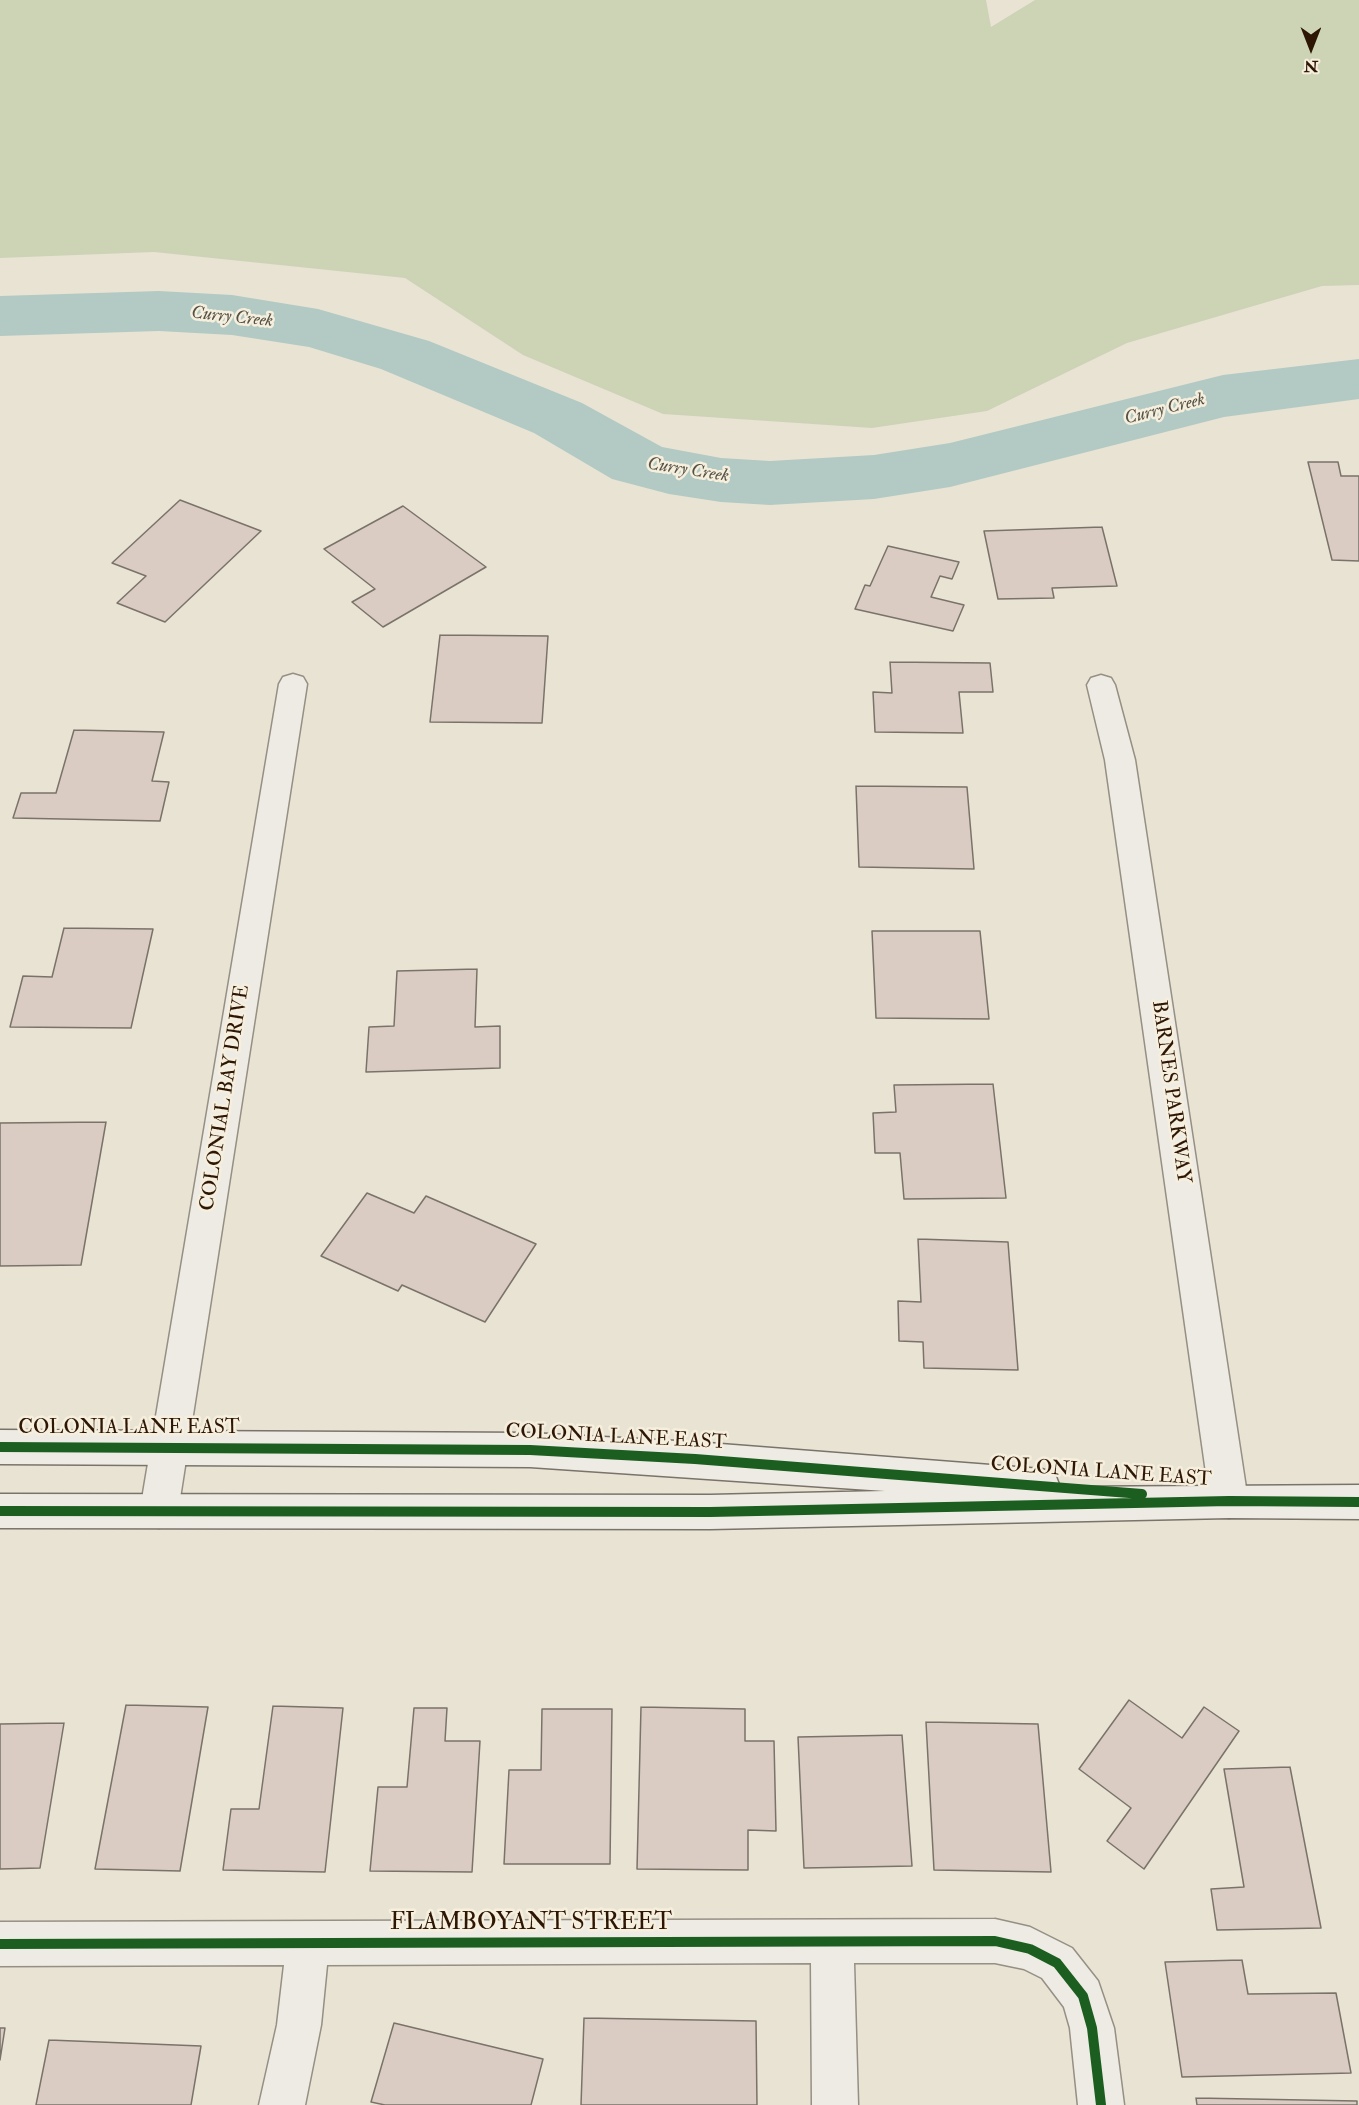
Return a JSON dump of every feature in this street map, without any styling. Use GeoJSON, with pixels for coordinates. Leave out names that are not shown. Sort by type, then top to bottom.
{"type":"FeatureCollection","features":[{"type":"Feature","properties":{"kind":"street","name":"COLONIAL BAY DRIVE"},"geometry":{"type":"LineString","coordinates":[[159,1511],[293,684]]}},
{"type":"Feature","properties":{"kind":"street","name":"BARNES PARKWAY"},"geometry":{"type":"LineString","coordinates":[[1101,685],[1120,760],[1229,1501]]}},
{"type":"Feature","properties":{"kind":"street","name":"COLONIA LANE EAST"},"geometry":{"type":"LineString","coordinates":[[0,1447],[530,1450],[695,1460],[1229,1501]]}},
{"type":"Feature","properties":{"kind":"street","name":"COLONIA LANE EAST"},"geometry":{"type":"LineString","coordinates":[[0,1511],[710,1512],[1229,1501],[1359,1502]]}},
{"type":"Feature","properties":{"kind":"street","name":"FLAMBOYANT STREET"},"geometry":{"type":"LineString","coordinates":[[0,1944],[995,1941],[1030,1948],[1058,1963],[1083,1996],[1092,2028],[1101,2105]]}},
{"type":"Feature","properties":{"kind":"street"},"geometry":{"type":"LineString","coordinates":[[832,1942],[834,2105]]}},
{"type":"Feature","properties":{"kind":"street"},"geometry":{"type":"LineString","coordinates":[[282,2105],[299,2025],[308,1944]]}},
{"type":"Feature","properties":{"kind":"green space"},"geometry":{"type":"Polygon","coordinates":[[[0,0],[986,0],[991,27],[1035,0],[1359,0],[1359,285],[1322,286],[1127,343],[987,411],[872,428],[663,414],[523,355],[405,278],[154,252],[0,258],[0,0]]]}},
{"type":"Feature","properties":{"kind":"building"},"geometry":{"type":"Polygon","coordinates":[[[1308,462],[1338,462],[1341,476],[1359,476],[1359,561],[1332,560],[1308,462]]]}},
{"type":"Feature","properties":{"kind":"building"},"geometry":{"type":"Polygon","coordinates":[[[180,500],[261,531],[165,622],[117,603],[146,576],[112,563],[180,500]]]}},
{"type":"Feature","properties":{"kind":"building"},"geometry":{"type":"Polygon","coordinates":[[[403,506],[486,567],[383,627],[352,602],[375,589],[324,549],[403,506]]]}},
{"type":"Feature","properties":{"kind":"building"},"geometry":{"type":"Polygon","coordinates":[[[1102,527],[1117,586],[1052,588],[1054,598],[998,599],[984,531],[1102,527]]]}},
{"type":"Feature","properties":{"kind":"building"},"geometry":{"type":"Polygon","coordinates":[[[888,546],[959,562],[952,579],[940,576],[931,597],[964,605],[953,631],[855,609],[865,585],[870,586],[888,546]]]}},
{"type":"Feature","properties":{"kind":"building"},"geometry":{"type":"Polygon","coordinates":[[[440,635],[548,636],[542,723],[430,722],[440,635]]]}},
{"type":"Feature","properties":{"kind":"building"},"geometry":{"type":"Polygon","coordinates":[[[890,662],[990,663],[993,692],[959,692],[963,733],[875,732],[873,692],[892,693],[890,662]]]}},
{"type":"Feature","properties":{"kind":"building"},"geometry":{"type":"Polygon","coordinates":[[[74,730],[164,732],[152,781],[169,782],[160,821],[13,818],[21,793],[56,793],[74,730]]]}},
{"type":"Feature","properties":{"kind":"building"},"geometry":{"type":"Polygon","coordinates":[[[856,786],[967,787],[974,869],[859,867],[856,786]]]}},
{"type":"Feature","properties":{"kind":"building"},"geometry":{"type":"Polygon","coordinates":[[[64,928],[153,929],[131,1028],[10,1027],[23,976],[52,977],[64,928]]]}},
{"type":"Feature","properties":{"kind":"building"},"geometry":{"type":"Polygon","coordinates":[[[872,931],[980,931],[989,1019],[876,1018],[872,931]]]}},
{"type":"Feature","properties":{"kind":"building"},"geometry":{"type":"Polygon","coordinates":[[[477,969],[475,1027],[500,1026],[500,1068],[366,1072],[369,1027],[394,1026],[397,971],[477,969]]]}},
{"type":"Feature","properties":{"kind":"building"},"geometry":{"type":"Polygon","coordinates":[[[993,1084],[1006,1198],[904,1199],[900,1153],[875,1153],[873,1113],[896,1112],[894,1085],[993,1084]]]}},
{"type":"Feature","properties":{"kind":"building"},"geometry":{"type":"Polygon","coordinates":[[[106,1122],[81,1265],[0,1266],[0,1123],[106,1122]]]}},
{"type":"Feature","properties":{"kind":"building"},"geometry":{"type":"Polygon","coordinates":[[[367,1193],[414,1213],[426,1196],[536,1244],[485,1322],[402,1285],[398,1291],[321,1256],[367,1193]]]}},
{"type":"Feature","properties":{"kind":"building"},"geometry":{"type":"Polygon","coordinates":[[[918,1239],[1008,1242],[1018,1370],[924,1368],[923,1342],[899,1341],[898,1301],[921,1302],[918,1239]]]}},
{"type":"Feature","properties":{"kind":"building"},"geometry":{"type":"Polygon","coordinates":[[[1129,1700],[1182,1738],[1204,1707],[1239,1731],[1144,1869],[1107,1841],[1131,1808],[1079,1769],[1129,1700]]]}},
{"type":"Feature","properties":{"kind":"building"},"geometry":{"type":"Polygon","coordinates":[[[126,1705],[208,1707],[180,1871],[95,1869],[126,1705]]]}},
{"type":"Feature","properties":{"kind":"building"},"geometry":{"type":"Polygon","coordinates":[[[273,1706],[343,1708],[325,1872],[223,1870],[231,1809],[259,1809],[273,1706]]]}},
{"type":"Feature","properties":{"kind":"building"},"geometry":{"type":"Polygon","coordinates":[[[641,1707],[745,1709],[745,1741],[774,1741],[776,1831],[748,1830],[748,1870],[637,1869],[641,1707]]]}},
{"type":"Feature","properties":{"kind":"building"},"geometry":{"type":"Polygon","coordinates":[[[414,1708],[447,1708],[445,1741],[480,1741],[472,1872],[370,1871],[378,1787],[407,1787],[414,1708]]]}},
{"type":"Feature","properties":{"kind":"building"},"geometry":{"type":"Polygon","coordinates":[[[542,1709],[612,1709],[610,1864],[504,1864],[509,1770],[541,1770],[542,1709]]]}},
{"type":"Feature","properties":{"kind":"building"},"geometry":{"type":"Polygon","coordinates":[[[926,1722],[1038,1724],[1051,1872],[934,1870],[926,1722]]]}},
{"type":"Feature","properties":{"kind":"building"},"geometry":{"type":"Polygon","coordinates":[[[64,1723],[40,1868],[0,1869],[0,1724],[64,1723]]]}},
{"type":"Feature","properties":{"kind":"building"},"geometry":{"type":"Polygon","coordinates":[[[902,1735],[912,1866],[804,1868],[798,1737],[902,1735]]]}},
{"type":"Feature","properties":{"kind":"building"},"geometry":{"type":"Polygon","coordinates":[[[1290,1767],[1321,1928],[1217,1930],[1211,1889],[1244,1887],[1224,1769],[1290,1767]]]}},
{"type":"Feature","properties":{"kind":"building"},"geometry":{"type":"Polygon","coordinates":[[[1242,1960],[1248,1994],[1336,1993],[1351,2073],[1182,2077],[1165,1962],[1242,1960]]]}},
{"type":"Feature","properties":{"kind":"building"},"geometry":{"type":"Polygon","coordinates":[[[584,2018],[756,2021],[757,2105],[581,2105],[584,2018]]]}},
{"type":"Feature","properties":{"kind":"building"},"geometry":{"type":"Polygon","coordinates":[[[394,2023],[543,2059],[531,2105],[385,2105],[371,2102],[394,2023]]]}},
{"type":"Feature","properties":{"kind":"building"},"geometry":{"type":"Polygon","coordinates":[[[0,2028],[5,2028],[0,2060],[0,2028]]]}},
{"type":"Feature","properties":{"kind":"building"},"geometry":{"type":"Polygon","coordinates":[[[49,2040],[201,2046],[191,2105],[36,2105],[49,2040]]]}},
{"type":"Feature","properties":{"kind":"building"},"geometry":{"type":"Polygon","coordinates":[[[1196,2098],[1357,2101],[1357,2105],[1197,2105],[1196,2098]]]}},
{"type":"Feature","properties":{"kind":"waterway","name":"Curry Creek"},"geometry":{"type":"LineString","coordinates":[[0,316],[159,311],[232,315],[318,329],[405,355],[558,418],[637,463],[669,472],[721,480],[770,483],[874,477],[950,465],[1223,396],[1359,379]]}},
{"type":"Feature","properties":{"kind":"cycle path"},"geometry":{"type":"LineString","coordinates":[[0,1447],[530,1450],[695,1459],[1142,1494]]}},
{"type":"Feature","properties":{"kind":"cycle path"},"geometry":{"type":"LineString","coordinates":[[0,1511],[710,1512],[1229,1501],[1359,1502]]}},
{"type":"Feature","properties":{"kind":"cycle path"},"geometry":{"type":"LineString","coordinates":[[0,1944],[995,1941],[1030,1949],[1057,1963],[1083,1996],[1092,2028],[1101,2105]]}}]}
